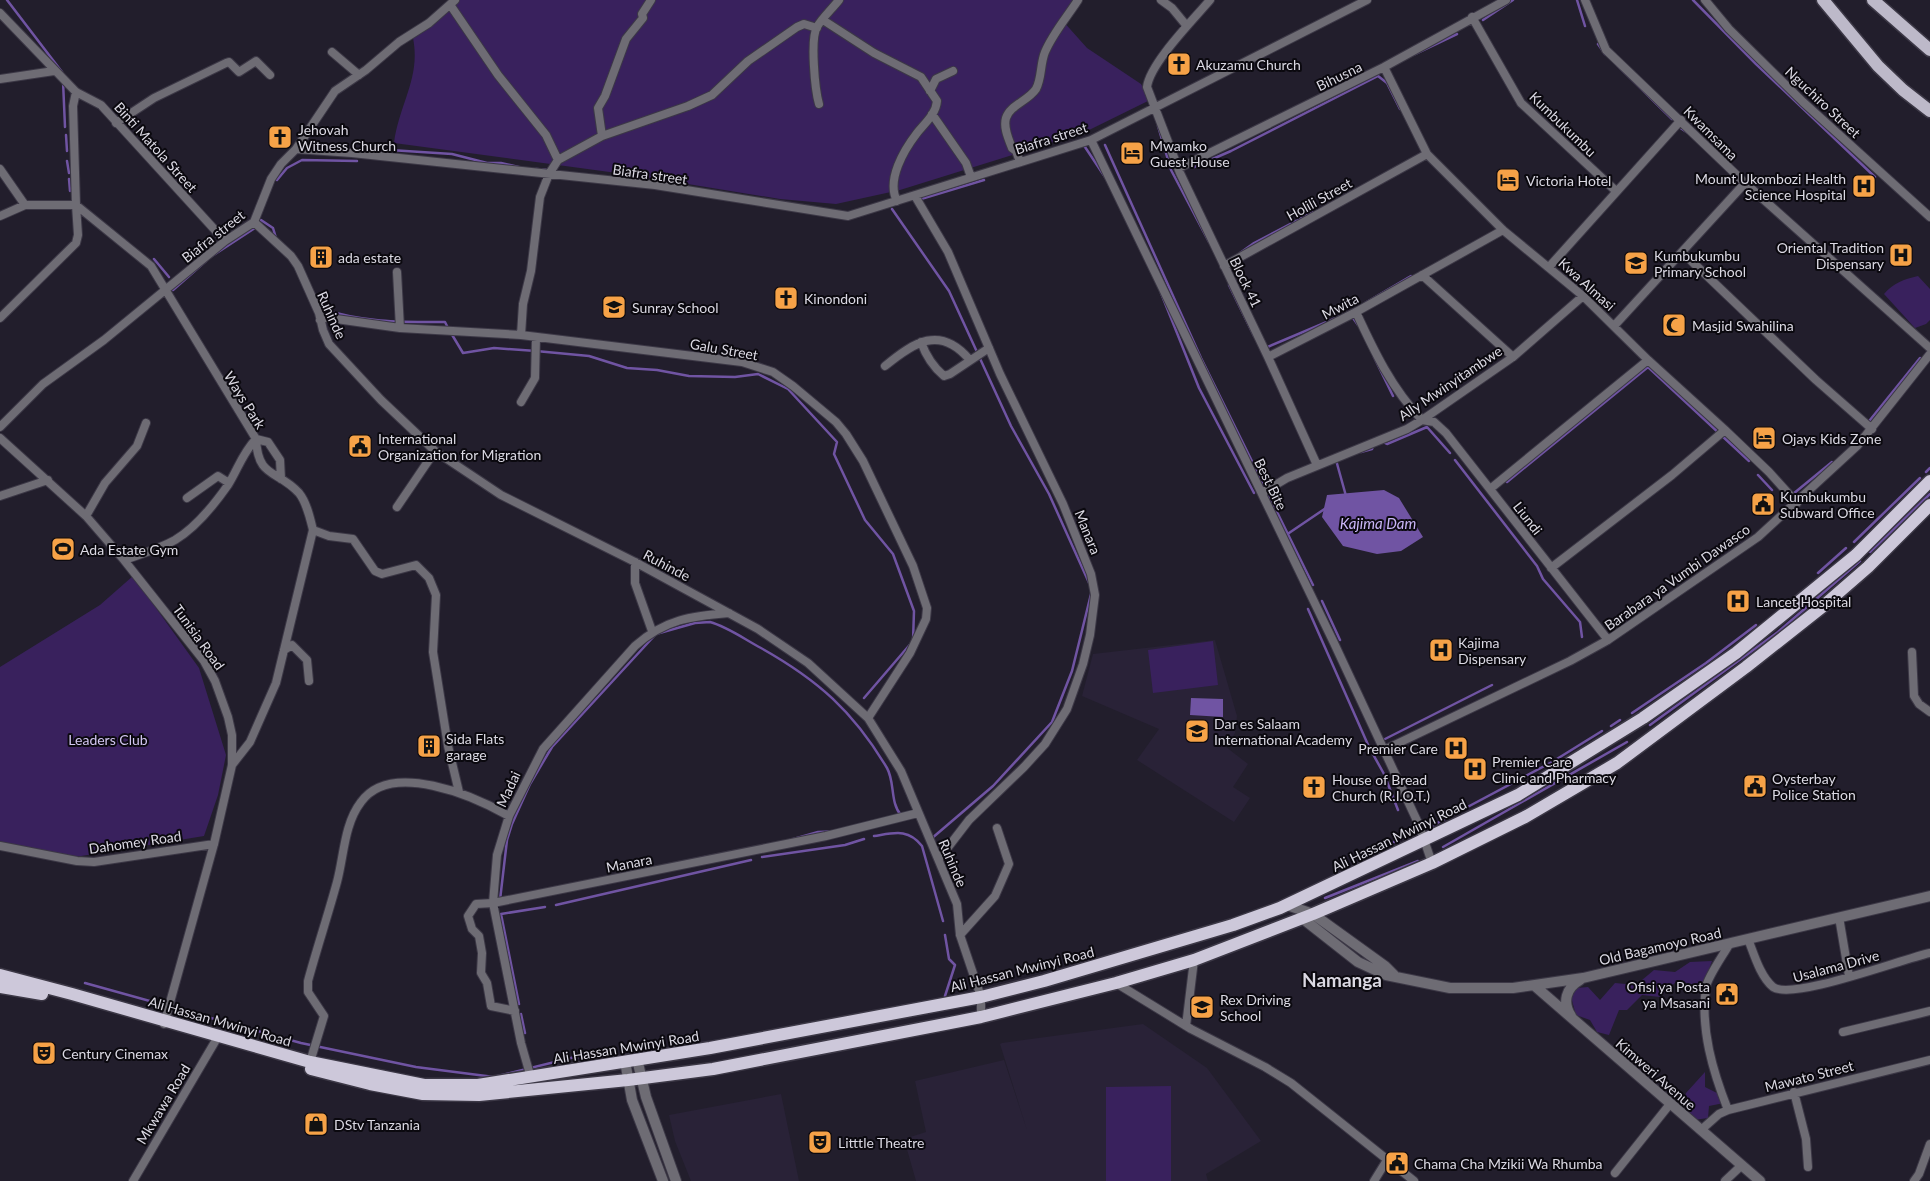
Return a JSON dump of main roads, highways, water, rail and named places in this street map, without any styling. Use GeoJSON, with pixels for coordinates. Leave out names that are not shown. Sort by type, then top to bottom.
{"type":"FeatureCollection","features":[{"type":"Feature","properties":{"kind":"highway","name":"Ali Hassan Mwinyi Road"},"geometry":{"type":"LineString","coordinates":[[0,986],[69,998],[310,1062],[424,1085],[478,1085],[531,1078],[710,1048],[981,997],[1233,925],[1287,905],[1518,795],[1643,718],[1736,654],[1856,555],[1930,481]]}},
{"type":"Feature","properties":{"kind":"highway","name":"Ali Hassan Mwinyi Road"},"geometry":{"type":"LineString","coordinates":[[0,976],[72,994],[328,1074],[423,1094],[479,1096],[713,1069],[981,1017],[1116,983],[1194,960],[1308,916],[1432,863],[1525,817],[1630,754],[1746,667],[1822,607],[1868,567],[1930,505]]}},
{"type":"Feature","properties":{"kind":"main road"},"geometry":{"type":"LineString","coordinates":[[1824,0],[1878,66],[1903,90],[1930,111]]}},
{"type":"Feature","properties":{"kind":"main road"},"geometry":{"type":"LineString","coordinates":[[1834,0],[1834,6],[1839,19]]}},
{"type":"Feature","properties":{"kind":"main road"},"geometry":{"type":"LineString","coordinates":[[1873,0],[1930,50]]}},
{"type":"Feature","properties":{"kind":"water","name":"Kajima Dam"},"geometry":{"type":"Polygon","coordinates":[[[1384,490],[1399,498],[1423,537],[1401,551],[1377,554],[1343,546],[1322,517],[1327,495],[1384,490]]]}},
{"type":"Feature","properties":{"kind":"water"},"geometry":{"type":"Polygon","coordinates":[[[1191,698],[1223,699],[1223,717],[1190,715],[1191,698]]]}},
{"type":"Feature","properties":{"kind":"waterway"},"geometry":{"type":"LineString","coordinates":[[7,0],[62,72]]}},
{"type":"Feature","properties":{"kind":"waterway"},"geometry":{"type":"LineString","coordinates":[[1483,20],[1513,0]]}},
{"type":"Feature","properties":{"kind":"waterway"},"geometry":{"type":"LineString","coordinates":[[1577,0],[1585,26]]}},
{"type":"Feature","properties":{"kind":"waterway"},"geometry":{"type":"LineString","coordinates":[[1693,0],[1756,64],[1875,177]]}},
{"type":"Feature","properties":{"kind":"waterway"},"geometry":{"type":"LineString","coordinates":[[1415,54],[1457,34]]}},
{"type":"Feature","properties":{"kind":"waterway"},"geometry":{"type":"LineString","coordinates":[[1598,44],[1605,54]]}},
{"type":"Feature","properties":{"kind":"waterway"},"geometry":{"type":"LineString","coordinates":[[1617,65],[1672,119]]}},
{"type":"Feature","properties":{"kind":"waterway"},"geometry":{"type":"LineString","coordinates":[[1194,167],[1231,151],[1378,76],[1387,83],[1400,109]]}},
{"type":"Feature","properties":{"kind":"waterway"},"geometry":{"type":"LineString","coordinates":[[63,81],[65,127]]}},
{"type":"Feature","properties":{"kind":"waterway"},"geometry":{"type":"LineString","coordinates":[[1158,126],[1171,170],[1209,242]]}},
{"type":"Feature","properties":{"kind":"waterway"},"geometry":{"type":"LineString","coordinates":[[1679,127],[1688,133]]}},
{"type":"Feature","properties":{"kind":"waterway"},"geometry":{"type":"LineString","coordinates":[[66,135],[67,151]]}},
{"type":"Feature","properties":{"kind":"waterway"},"geometry":{"type":"LineString","coordinates":[[1105,145],[1201,358],[1313,585]]}},
{"type":"Feature","properties":{"kind":"waterway"},"geometry":{"type":"LineString","coordinates":[[325,147],[337,148]]}},
{"type":"Feature","properties":{"kind":"waterway"},"geometry":{"type":"LineString","coordinates":[[1085,147],[1107,180]]}},
{"type":"Feature","properties":{"kind":"waterway"},"geometry":{"type":"LineString","coordinates":[[377,153],[390,150],[452,154],[487,163],[501,163],[523,168]]}},
{"type":"Feature","properties":{"kind":"waterway"},"geometry":{"type":"LineString","coordinates":[[277,180],[287,168],[302,160],[357,161]]}},
{"type":"Feature","properties":{"kind":"waterway"},"geometry":{"type":"LineString","coordinates":[[67,161],[69,173]]}},
{"type":"Feature","properties":{"kind":"waterway"},"geometry":{"type":"LineString","coordinates":[[536,169],[551,170]]}},
{"type":"Feature","properties":{"kind":"waterway"},"geometry":{"type":"LineString","coordinates":[[69,179],[70,191]]}},
{"type":"Feature","properties":{"kind":"waterway"},"geometry":{"type":"LineString","coordinates":[[921,199],[984,180]]}},
{"type":"Feature","properties":{"kind":"waterway"},"geometry":{"type":"LineString","coordinates":[[892,209],[949,291],[1011,426],[1049,494],[1090,585]]}},
{"type":"Feature","properties":{"kind":"waterway"},"geometry":{"type":"LineString","coordinates":[[1240,253],[1254,243],[1313,212]]}},
{"type":"Feature","properties":{"kind":"waterway"},"geometry":{"type":"LineString","coordinates":[[261,220],[273,228],[276,238]]}},
{"type":"Feature","properties":{"kind":"waterway"},"geometry":{"type":"LineString","coordinates":[[212,256],[258,226]]}},
{"type":"Feature","properties":{"kind":"waterway"},"geometry":{"type":"LineString","coordinates":[[154,259],[169,277]]}},
{"type":"Feature","properties":{"kind":"waterway"},"geometry":{"type":"LineString","coordinates":[[173,290],[206,261]]}},
{"type":"Feature","properties":{"kind":"waterway"},"geometry":{"type":"LineString","coordinates":[[1365,303],[1411,276]]}},
{"type":"Feature","properties":{"kind":"waterway"},"geometry":{"type":"LineString","coordinates":[[1229,285],[1254,336]]}},
{"type":"Feature","properties":{"kind":"waterway"},"geometry":{"type":"LineString","coordinates":[[1161,293],[1199,388],[1254,493]]}},
{"type":"Feature","properties":{"kind":"waterway"},"geometry":{"type":"LineString","coordinates":[[324,309],[338,314],[368,319],[399,322],[445,322],[448,328]]}},
{"type":"Feature","properties":{"kind":"waterway"},"geometry":{"type":"LineString","coordinates":[[1351,315],[1358,325]]}},
{"type":"Feature","properties":{"kind":"waterway"},"geometry":{"type":"LineString","coordinates":[[1265,348],[1341,316]]}},
{"type":"Feature","properties":{"kind":"waterway"},"geometry":{"type":"LineString","coordinates":[[451,333],[463,353],[494,348],[589,356],[627,368],[657,370],[689,376],[735,377],[758,374],[788,389],[837,442],[834,454],[865,520],[893,554],[914,611],[913,641],[864,698]]}},
{"type":"Feature","properties":{"kind":"waterway"},"geometry":{"type":"LineString","coordinates":[[1374,357],[1393,396]]}},
{"type":"Feature","properties":{"kind":"waterway"},"geometry":{"type":"LineString","coordinates":[[1870,420],[1920,358]]}},
{"type":"Feature","properties":{"kind":"waterway"},"geometry":{"type":"LineString","coordinates":[[1507,482],[1648,367],[1749,461]]}},
{"type":"Feature","properties":{"kind":"waterway"},"geometry":{"type":"LineString","coordinates":[[1381,441],[1387,444],[1427,427],[1450,453]]}},
{"type":"Feature","properties":{"kind":"waterway"},"geometry":{"type":"LineString","coordinates":[[1361,452],[1372,449],[1373,446]]}},
{"type":"Feature","properties":{"kind":"waterway"},"geometry":{"type":"LineString","coordinates":[[1336,460],[1346,496]]}},
{"type":"Feature","properties":{"kind":"waterway"},"geometry":{"type":"LineString","coordinates":[[1455,460],[1537,566],[1543,579],[1580,622],[1582,637]]}},
{"type":"Feature","properties":{"kind":"waterway"},"geometry":{"type":"LineString","coordinates":[[1793,494],[1832,462]]}},
{"type":"Feature","properties":{"kind":"waterway"},"geometry":{"type":"LineString","coordinates":[[1926,472],[1930,468]]}},
{"type":"Feature","properties":{"kind":"waterway"},"geometry":{"type":"LineString","coordinates":[[1758,475],[1772,490]]}},
{"type":"Feature","properties":{"kind":"waterway"},"geometry":{"type":"LineString","coordinates":[[1854,542],[1920,478]]}},
{"type":"Feature","properties":{"kind":"waterway"},"geometry":{"type":"LineString","coordinates":[[1870,552],[1930,494]]}},
{"type":"Feature","properties":{"kind":"waterway"},"geometry":{"type":"LineString","coordinates":[[1289,533],[1326,508]]}},
{"type":"Feature","properties":{"kind":"waterway"},"geometry":{"type":"LineString","coordinates":[[1818,573],[1846,548]]}},
{"type":"Feature","properties":{"kind":"waterway"},"geometry":{"type":"LineString","coordinates":[[1650,725],[1778,632],[1860,561]]}},
{"type":"Feature","properties":{"kind":"waterway"},"geometry":{"type":"LineString","coordinates":[[931,839],[993,786],[1052,722],[1072,671],[1092,590]]}},
{"type":"Feature","properties":{"kind":"waterway"},"geometry":{"type":"LineString","coordinates":[[1322,601],[1340,640]]}},
{"type":"Feature","properties":{"kind":"waterway"},"geometry":{"type":"LineString","coordinates":[[1308,609],[1369,747],[1384,774],[1398,810]]}},
{"type":"Feature","properties":{"kind":"waterway"},"geometry":{"type":"LineString","coordinates":[[710,622],[736,634],[800,672],[847,713],[887,768],[895,805],[901,815],[900,819],[844,831],[818,832],[776,844],[705,857],[545,893],[500,900],[507,840],[512,824],[530,784],[552,747],[656,634],[695,623],[710,622]]}},
{"type":"Feature","properties":{"kind":"waterway"},"geometry":{"type":"LineString","coordinates":[[1632,713],[1706,663],[1756,625]]}},
{"type":"Feature","properties":{"kind":"waterway"},"geometry":{"type":"LineString","coordinates":[[1383,740],[1492,685]]}},
{"type":"Feature","properties":{"kind":"waterway"},"geometry":{"type":"LineString","coordinates":[[1611,726],[1620,720]]}},
{"type":"Feature","properties":{"kind":"waterway"},"geometry":{"type":"LineString","coordinates":[[1428,828],[1552,762],[1602,731]]}},
{"type":"Feature","properties":{"kind":"waterway"},"geometry":{"type":"LineString","coordinates":[[1443,847],[1627,742]]}},
{"type":"Feature","properties":{"kind":"waterway"},"geometry":{"type":"LineString","coordinates":[[874,836],[894,833],[906,834],[917,840],[922,846],[943,921]]}},
{"type":"Feature","properties":{"kind":"waterway"},"geometry":{"type":"LineString","coordinates":[[1394,842],[1403,838]]}},
{"type":"Feature","properties":{"kind":"waterway"},"geometry":{"type":"LineString","coordinates":[[762,857],[845,845],[864,839]]}},
{"type":"Feature","properties":{"kind":"waterway"},"geometry":{"type":"LineString","coordinates":[[556,905],[751,860]]}},
{"type":"Feature","properties":{"kind":"waterway"},"geometry":{"type":"LineString","coordinates":[[1325,898],[1418,861]]}},
{"type":"Feature","properties":{"kind":"waterway"},"geometry":{"type":"LineString","coordinates":[[519,1004],[501,914],[545,907]]}},
{"type":"Feature","properties":{"kind":"waterway"},"geometry":{"type":"LineString","coordinates":[[945,935],[949,959],[955,965],[945,996]]}},
{"type":"Feature","properties":{"kind":"waterway"},"geometry":{"type":"LineString","coordinates":[[85,983],[301,1043],[416,1067],[494,1077],[575,1057],[608,1057]]}},
{"type":"Feature","properties":{"kind":"waterway"},"geometry":{"type":"LineString","coordinates":[[521,1014],[525,1033]]}},
{"type":"Feature","properties":{"kind":"place","name":"Akuzamu Church"},"geometry":{"type":"Point","coordinates":[1179,64]}},
{"type":"Feature","properties":{"kind":"place","name":"Jehovah Witness Church"},"geometry":{"type":"Point","coordinates":[280,137]}},
{"type":"Feature","properties":{"kind":"place","name":"Mwamko Guest House"},"geometry":{"type":"Point","coordinates":[1132,153]}},
{"type":"Feature","properties":{"kind":"place","name":"Victoria Hotel"},"geometry":{"type":"Point","coordinates":[1508,180]}},
{"type":"Feature","properties":{"kind":"place","name":"Mount Ukombozi Health Science Hospital"},"geometry":{"type":"Point","coordinates":[1864,186]}},
{"type":"Feature","properties":{"kind":"place","name":"Oriental Tradition Dispensary"},"geometry":{"type":"Point","coordinates":[1901,255]}},
{"type":"Feature","properties":{"kind":"place","name":"ada estate"},"geometry":{"type":"Point","coordinates":[321,257]}},
{"type":"Feature","properties":{"kind":"place","name":"Kumbukumbu Primary School"},"geometry":{"type":"Point","coordinates":[1636,263]}},
{"type":"Feature","properties":{"kind":"place","name":"Kinondoni"},"geometry":{"type":"Point","coordinates":[786,298]}},
{"type":"Feature","properties":{"kind":"place","name":"Sunray School"},"geometry":{"type":"Point","coordinates":[614,307]}},
{"type":"Feature","properties":{"kind":"place","name":"Masjid Swahilina"},"geometry":{"type":"Point","coordinates":[1674,325]}},
{"type":"Feature","properties":{"kind":"place","name":"Ojays Kids Zone"},"geometry":{"type":"Point","coordinates":[1764,438]}},
{"type":"Feature","properties":{"kind":"place","name":"International Organization for Migration"},"geometry":{"type":"Point","coordinates":[360,446]}},
{"type":"Feature","properties":{"kind":"place","name":"Kumbukumbu Subward Office"},"geometry":{"type":"Point","coordinates":[1763,504]}},
{"type":"Feature","properties":{"kind":"place","name":"Ada Estate Gym"},"geometry":{"type":"Point","coordinates":[63,549]}},
{"type":"Feature","properties":{"kind":"place","name":"Lancet Hospital"},"geometry":{"type":"Point","coordinates":[1738,601]}},
{"type":"Feature","properties":{"kind":"place","name":"Kajima Dispensary"},"geometry":{"type":"Point","coordinates":[1441,650]}},
{"type":"Feature","properties":{"kind":"place","name":"Dar es Salaam International Academy"},"geometry":{"type":"Point","coordinates":[1197,731]}},
{"type":"Feature","properties":{"kind":"place","name":"Sida Flats garage"},"geometry":{"type":"Point","coordinates":[429,746]}},
{"type":"Feature","properties":{"kind":"place","name":"Premier Care"},"geometry":{"type":"Point","coordinates":[1456,748]}},
{"type":"Feature","properties":{"kind":"place","name":"Premier Care Clinic and Pharmacy"},"geometry":{"type":"Point","coordinates":[1475,769]}},
{"type":"Feature","properties":{"kind":"place","name":"Oysterbay Police Station"},"geometry":{"type":"Point","coordinates":[1755,786]}},
{"type":"Feature","properties":{"kind":"place","name":"House of Bread Church (R.I.O.T.)"},"geometry":{"type":"Point","coordinates":[1314,787]}},
{"type":"Feature","properties":{"kind":"place","name":"Ofisi ya Posta ya Msasani"},"geometry":{"type":"Point","coordinates":[1727,994]}},
{"type":"Feature","properties":{"kind":"place","name":"Rex Driving School"},"geometry":{"type":"Point","coordinates":[1202,1007]}},
{"type":"Feature","properties":{"kind":"place","name":"Century Cinemax"},"geometry":{"type":"Point","coordinates":[44,1053]}},
{"type":"Feature","properties":{"kind":"place","name":"DStv Tanzania"},"geometry":{"type":"Point","coordinates":[316,1124]}},
{"type":"Feature","properties":{"kind":"place","name":"Litttle Theatre"},"geometry":{"type":"Point","coordinates":[820,1142]}},
{"type":"Feature","properties":{"kind":"place","name":"Chama Cha Mzikii Wa Rhumba"},"geometry":{"type":"Point","coordinates":[1397,1163]}},
{"type":"Feature","properties":{"kind":"district","name":"Namanga"},"geometry":{"type":"Point","coordinates":[1342,979]}},
{"type":"Feature","properties":{"kind":"park label","name":"Leaders Club"},"geometry":{"type":"Point","coordinates":[108,739]}}]}
